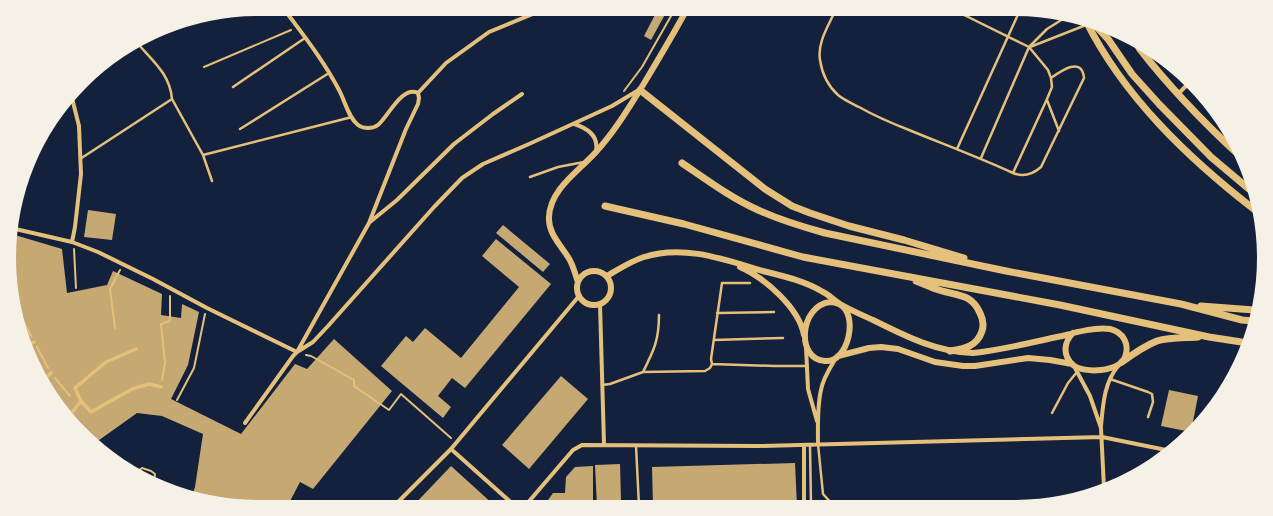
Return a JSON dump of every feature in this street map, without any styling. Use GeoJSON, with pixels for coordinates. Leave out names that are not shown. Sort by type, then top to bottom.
{"type":"FeatureCollection","features":[{"type":"Feature","properties":{"kind":"main road"},"geometry":{"type":"LineString","coordinates":[[1092,29],[1100,48],[1122,81],[1149,112],[1206,170],[1251,207]]}},
{"type":"Feature","properties":{"kind":"main road"},"geometry":{"type":"LineString","coordinates":[[1099,31],[1108,39],[1132,74],[1159,104],[1189,135],[1246,187]]}},
{"type":"Feature","properties":{"kind":"main road"},"geometry":{"type":"LineString","coordinates":[[1143,53],[1209,128],[1230,147]]}},
{"type":"Feature","properties":{"kind":"main road"},"geometry":{"type":"LineString","coordinates":[[640,90],[766,189],[792,206],[810,214],[849,226],[904,240],[1006,271]]}},
{"type":"Feature","properties":{"kind":"main road"},"geometry":{"type":"LineString","coordinates":[[682,163],[732,197],[758,210],[826,233],[872,244],[1006,271],[1181,304],[1249,321]]}},
{"type":"Feature","properties":{"kind":"main road"},"geometry":{"type":"LineString","coordinates":[[605,206],[684,224],[803,256],[1060,305],[1210,337],[1242,342]]}},
{"type":"Feature","properties":{"kind":"main road"},"geometry":{"type":"LineString","coordinates":[[901,275],[940,290],[962,295],[976,304],[983,324],[980,337],[971,346],[950,351]]}},
{"type":"Feature","properties":{"kind":"main road"},"geometry":{"type":"LineString","coordinates":[[1181,304],[1251,310]]}},
{"type":"Feature","properties":{"kind":"main road"},"geometry":{"type":"LineString","coordinates":[[1121,363],[1144,347],[1159,340],[1172,338],[1210,337]]}},
{"type":"Feature","properties":{"kind":"street"},"geometry":{"type":"LineString","coordinates":[[289,16],[305,38],[313,46],[339,90],[352,117],[358,125],[364,128],[370,128],[378,125],[400,98],[408,92],[414,91],[418,93]]}},
{"type":"Feature","properties":{"kind":"street"},"geometry":{"type":"LineString","coordinates":[[418,93],[446,63],[489,32],[528,16]]}},
{"type":"Feature","properties":{"kind":"street"},"geometry":{"type":"LineString","coordinates":[[578,282],[569,258],[554,237],[550,228],[549,217],[551,206],[555,196],[623,119],[683,16]]}},
{"type":"Feature","properties":{"kind":"street"},"geometry":{"type":"LineString","coordinates":[[1178,94],[1186,86]]}},
{"type":"Feature","properties":{"kind":"street"},"geometry":{"type":"LineString","coordinates":[[245,422],[293,356],[313,342],[434,207],[462,178],[482,164],[574,124],[612,106],[640,90]]}},
{"type":"Feature","properties":{"kind":"street"},"geometry":{"type":"LineString","coordinates":[[297,352],[368,223],[406,129],[418,104],[418,93]]}},
{"type":"Feature","properties":{"kind":"street"},"geometry":{"type":"LineString","coordinates":[[368,223],[397,200],[454,144],[522,94]]}},
{"type":"Feature","properties":{"kind":"street"},"geometry":{"type":"LineString","coordinates":[[73,102],[78,126],[81,174],[73,242]]}},
{"type":"Feature","properties":{"kind":"street"},"geometry":{"type":"LineString","coordinates":[[574,124],[585,129],[594,136],[596,141],[595,152]]}},
{"type":"Feature","properties":{"kind":"street"},"geometry":{"type":"LineString","coordinates":[[18,230],[73,242],[98,252],[297,352]]}},
{"type":"Feature","properties":{"kind":"street"},"geometry":{"type":"LineString","coordinates":[[607,276],[629,263],[645,256],[685,252],[722,259],[808,284],[824,292],[840,304],[845,309],[848,316],[850,336],[848,343],[837,357],[824,379],[821,390],[818,444]]}},
{"type":"Feature","properties":{"kind":"street"},"geometry":{"type":"LineString","coordinates":[[722,259],[755,275],[784,300],[798,320],[804,332],[808,389],[818,423]]}},
{"type":"Feature","properties":{"kind":"street"},"geometry":{"type":"LineString","coordinates":[[591,271],[596,271],[607,276],[611,286],[611,292],[609,297],[600,304],[595,305],[586,303],[579,296],[577,292],[578,282],[581,277],[591,271]]}},
{"type":"Feature","properties":{"kind":"street"},"geometry":{"type":"LineString","coordinates":[[400,500],[451,449],[579,296]]}},
{"type":"Feature","properties":{"kind":"street"},"geometry":{"type":"LineString","coordinates":[[1104,483],[1101,428],[1104,398],[1110,379],[1121,363],[1125,357],[1127,347],[1126,341],[1115,331],[1102,329],[1073,333],[983,352],[962,353],[926,345],[904,336],[840,304],[825,302],[816,308],[809,316],[805,343],[810,354],[817,359],[824,361],[829,361],[837,357],[869,348],[881,347],[898,350],[935,362],[956,366],[975,366],[1028,358],[1050,360],[1100,370],[1113,368],[1121,363]]}},
{"type":"Feature","properties":{"kind":"street"},"geometry":{"type":"LineString","coordinates":[[600,304],[604,444]]}},
{"type":"Feature","properties":{"kind":"street"},"geometry":{"type":"LineString","coordinates":[[1073,333],[1068,339],[1065,348],[1066,353],[1078,372],[1090,396],[1101,428]]}},
{"type":"Feature","properties":{"kind":"street"},"geometry":{"type":"LineString","coordinates":[[136,350],[106,362],[75,388],[81,401],[91,412],[132,389],[149,384],[161,388]]}},
{"type":"Feature","properties":{"kind":"street"},"geometry":{"type":"LineString","coordinates":[[47,377],[51,373]]}},
{"type":"Feature","properties":{"kind":"street"},"geometry":{"type":"LineString","coordinates":[[72,413],[81,401]]}},
{"type":"Feature","properties":{"kind":"street"},"geometry":{"type":"LineString","coordinates":[[530,500],[573,450],[582,445],[810,445],[1102,437],[1163,449]]}},
{"type":"Feature","properties":{"kind":"street"},"geometry":{"type":"LineString","coordinates":[[804,445],[804,500]]}},
{"type":"Feature","properties":{"kind":"street"},"geometry":{"type":"LineString","coordinates":[[451,449],[508,500]]}},
{"type":"Feature","properties":{"kind":"lane"},"geometry":{"type":"LineString","coordinates":[[833,16],[820,44],[819,52],[824,76],[832,89],[843,99],[880,118],[1017,174],[1027,175],[1041,167],[1082,83],[1084,75],[1082,70],[1071,66],[1064,69],[1052,78]]}},
{"type":"Feature","properties":{"kind":"lane"},"geometry":{"type":"LineString","coordinates":[[966,16],[1029,47],[1048,70],[1052,78],[1052,86],[1047,99],[1013,172]]}},
{"type":"Feature","properties":{"kind":"lane"},"geometry":{"type":"LineString","coordinates":[[957,149],[1017,16]]}},
{"type":"Feature","properties":{"kind":"lane"},"geometry":{"type":"LineString","coordinates":[[981,158],[1029,47],[1047,29],[1060,21]]}},
{"type":"Feature","properties":{"kind":"lane"},"geometry":{"type":"LineString","coordinates":[[1029,47],[1081,25]]}},
{"type":"Feature","properties":{"kind":"lane"},"geometry":{"type":"LineString","coordinates":[[233,87],[305,38]]}},
{"type":"Feature","properties":{"kind":"lane"},"geometry":{"type":"LineString","coordinates":[[140,46],[165,74],[171,89],[172,99],[204,155],[212,181]]}},
{"type":"Feature","properties":{"kind":"lane"},"geometry":{"type":"LineString","coordinates":[[240,129],[328,73]]}},
{"type":"Feature","properties":{"kind":"lane"},"geometry":{"type":"LineString","coordinates":[[79,160],[172,99]]}},
{"type":"Feature","properties":{"kind":"lane"},"geometry":{"type":"LineString","coordinates":[[1047,99],[1059,132]]}},
{"type":"Feature","properties":{"kind":"lane"},"geometry":{"type":"LineString","coordinates":[[204,155],[352,117]]}},
{"type":"Feature","properties":{"kind":"lane"},"geometry":{"type":"LineString","coordinates":[[530,177],[558,167],[585,162]]}},
{"type":"Feature","properties":{"kind":"lane"},"geometry":{"type":"LineString","coordinates":[[602,385],[610,384],[643,372],[705,372],[712,364],[711,359],[722,283],[750,283]]}},
{"type":"Feature","properties":{"kind":"lane"},"geometry":{"type":"LineString","coordinates":[[717,313],[774,312]]}},
{"type":"Feature","properties":{"kind":"lane"},"geometry":{"type":"LineString","coordinates":[[643,372],[655,349],[659,328],[658,315]]}},
{"type":"Feature","properties":{"kind":"lane"},"geometry":{"type":"LineString","coordinates":[[714,340],[782,338]]}},
{"type":"Feature","properties":{"kind":"lane"},"geometry":{"type":"LineString","coordinates":[[712,364],[807,366]]}},
{"type":"Feature","properties":{"kind":"lane"},"geometry":{"type":"LineString","coordinates":[[1052,413],[1068,383],[1078,372]]}},
{"type":"Feature","properties":{"kind":"lane"},"geometry":{"type":"LineString","coordinates":[[1110,379],[1152,394],[1153,402],[1148,417]]}},
{"type":"Feature","properties":{"kind":"lane"},"geometry":{"type":"LineString","coordinates":[[818,444],[823,494],[828,500]]}},
{"type":"Feature","properties":{"kind":"lane"},"geometry":{"type":"LineString","coordinates":[[810,445],[811,500]]}},
{"type":"Feature","properties":{"kind":"lane"},"geometry":{"type":"LineString","coordinates":[[636,446],[639,500]]}},
{"type":"Feature","properties":{"kind":"path"},"geometry":{"type":"LineString","coordinates":[[612,106],[642,67],[671,16]]}},
{"type":"Feature","properties":{"kind":"path"},"geometry":{"type":"LineString","coordinates":[[204,67],[297,28]]}},
{"type":"Feature","properties":{"kind":"path"},"geometry":{"type":"LineString","coordinates":[[73,242],[76,288]]}},
{"type":"Feature","properties":{"kind":"path"},"geometry":{"type":"LineString","coordinates":[[115,328],[110,289],[123,264]]}},
{"type":"Feature","properties":{"kind":"path"},"geometry":{"type":"LineString","coordinates":[[161,388],[165,363],[161,324],[170,321],[170,288]]}},
{"type":"Feature","properties":{"kind":"path"},"geometry":{"type":"LineString","coordinates":[[177,400],[194,368],[207,308]]}},
{"type":"Feature","properties":{"kind":"path"},"geometry":{"type":"LineString","coordinates":[[26,326],[51,373],[70,396]]}},
{"type":"Feature","properties":{"kind":"path"},"geometry":{"type":"LineString","coordinates":[[297,352],[311,356],[354,380],[354,386],[389,410],[400,394],[456,443]]}},
{"type":"Feature","properties":{"kind":"path"},"geometry":{"type":"LineString","coordinates":[[140,470],[142,468],[151,471],[155,474],[155,477]]}},
{"type":"Feature","properties":{"kind":"building"},"geometry":{"type":"Polygon","coordinates":[[[654,16],[664,16],[651,40],[644,36],[654,16]]]}},
{"type":"Feature","properties":{"kind":"building"},"geometry":{"type":"Polygon","coordinates":[[[88,210],[116,214],[112,240],[84,237],[88,210]]]}},
{"type":"Feature","properties":{"kind":"building"},"geometry":{"type":"Polygon","coordinates":[[[503,225],[550,264],[543,272],[496,233],[503,225]]]}},
{"type":"Feature","properties":{"kind":"building"},"geometry":{"type":"Polygon","coordinates":[[[17,236],[62,249],[67,293],[107,285],[113,271],[162,294],[161,315],[181,318],[182,304],[199,312],[188,365],[171,399],[241,434],[295,364],[307,369],[334,339],[392,391],[313,489],[300,482],[291,500],[226,498],[194,492],[203,434],[162,416],[137,413],[99,440],[76,418],[48,379],[34,351],[24,321],[18,290],[16,258],[17,236]]]}},
{"type":"Feature","properties":{"kind":"building"},"geometry":{"type":"Polygon","coordinates":[[[496,239],[551,284],[465,388],[452,378],[438,396],[451,407],[443,418],[381,366],[406,336],[413,342],[425,328],[461,358],[519,287],[482,256],[496,239]]]}},
{"type":"Feature","properties":{"kind":"building"},"geometry":{"type":"Polygon","coordinates":[[[561,376],[588,399],[529,469],[502,445],[561,376]]]}},
{"type":"Feature","properties":{"kind":"building"},"geometry":{"type":"Polygon","coordinates":[[[1169,390],[1198,396],[1193,422],[1184,431],[1161,426],[1169,390]]]}},
{"type":"Feature","properties":{"kind":"building"},"geometry":{"type":"Polygon","coordinates":[[[795,463],[797,500],[653,500],[652,467],[795,463]]]}},
{"type":"Feature","properties":{"kind":"building"},"geometry":{"type":"Polygon","coordinates":[[[620,464],[621,500],[597,500],[595,465],[620,464]]]}},
{"type":"Feature","properties":{"kind":"building"},"geometry":{"type":"Polygon","coordinates":[[[451,466],[488,500],[419,500],[451,466]]]}},
{"type":"Feature","properties":{"kind":"building"},"geometry":{"type":"Polygon","coordinates":[[[593,466],[593,500],[548,500],[553,493],[565,493],[566,477],[575,467],[593,466]]]}}]}
